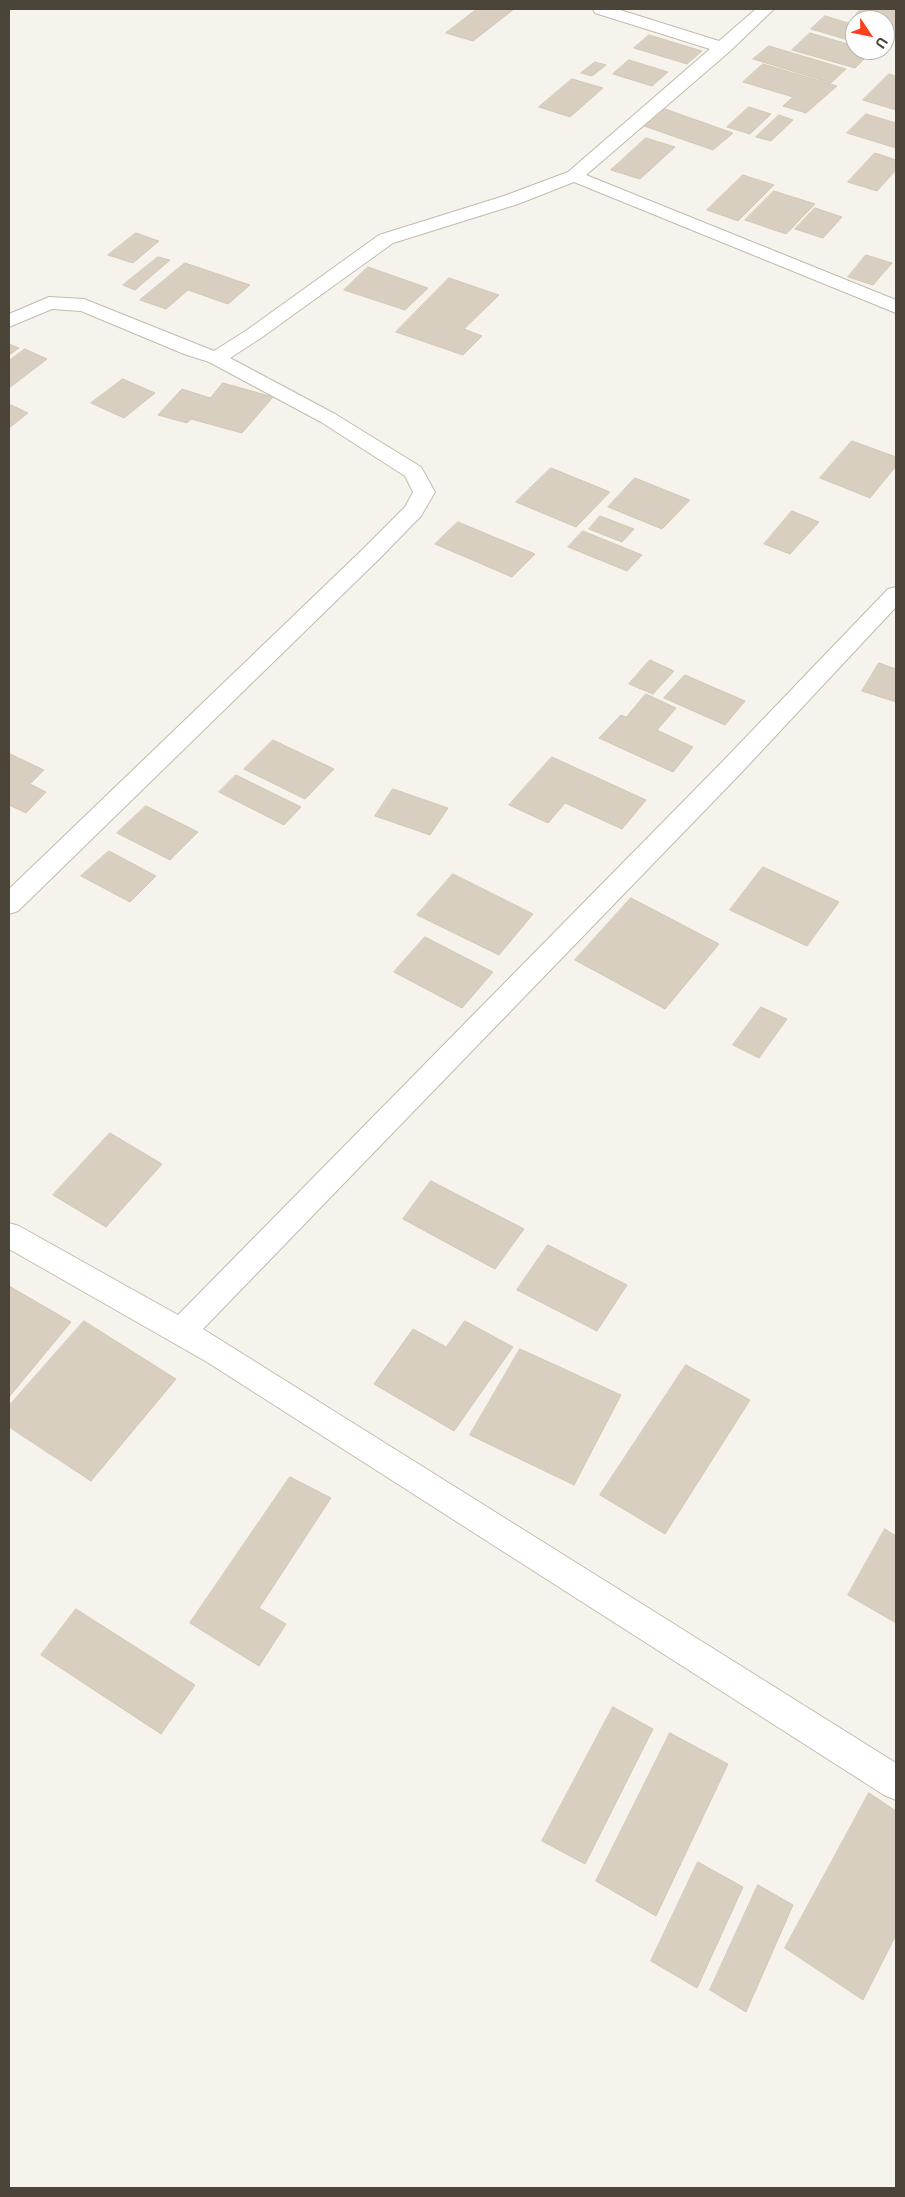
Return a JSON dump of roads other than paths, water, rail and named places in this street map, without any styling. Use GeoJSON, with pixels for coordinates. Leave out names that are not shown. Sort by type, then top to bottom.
{"type":"FeatureCollection","features":[{"type":"Feature","properties":{"kind":"street"},"geometry":{"type":"LineString","coordinates":[[601,9],[723,48]]}},
{"type":"Feature","properties":{"kind":"street"},"geometry":{"type":"LineString","coordinates":[[216,358],[254,334],[386,240],[510,200],[574,176],[766,9]]}},
{"type":"Feature","properties":{"kind":"street"},"geometry":{"type":"LineString","coordinates":[[574,176],[896,308]]}},
{"type":"Feature","properties":{"kind":"street"},"geometry":{"type":"LineString","coordinates":[[9,321],[49,303],[84,305],[191,350],[216,358],[328,418],[414,472],[424,492],[413,511],[371,554],[9,904]]}},
{"type":"Feature","properties":{"kind":"street"},"geometry":{"type":"LineString","coordinates":[[180,1332],[724,775],[896,594]]}},
{"type":"Feature","properties":{"kind":"street"},"geometry":{"type":"LineString","coordinates":[[9,1235],[180,1332],[284,1394],[896,1784]]}}]}
